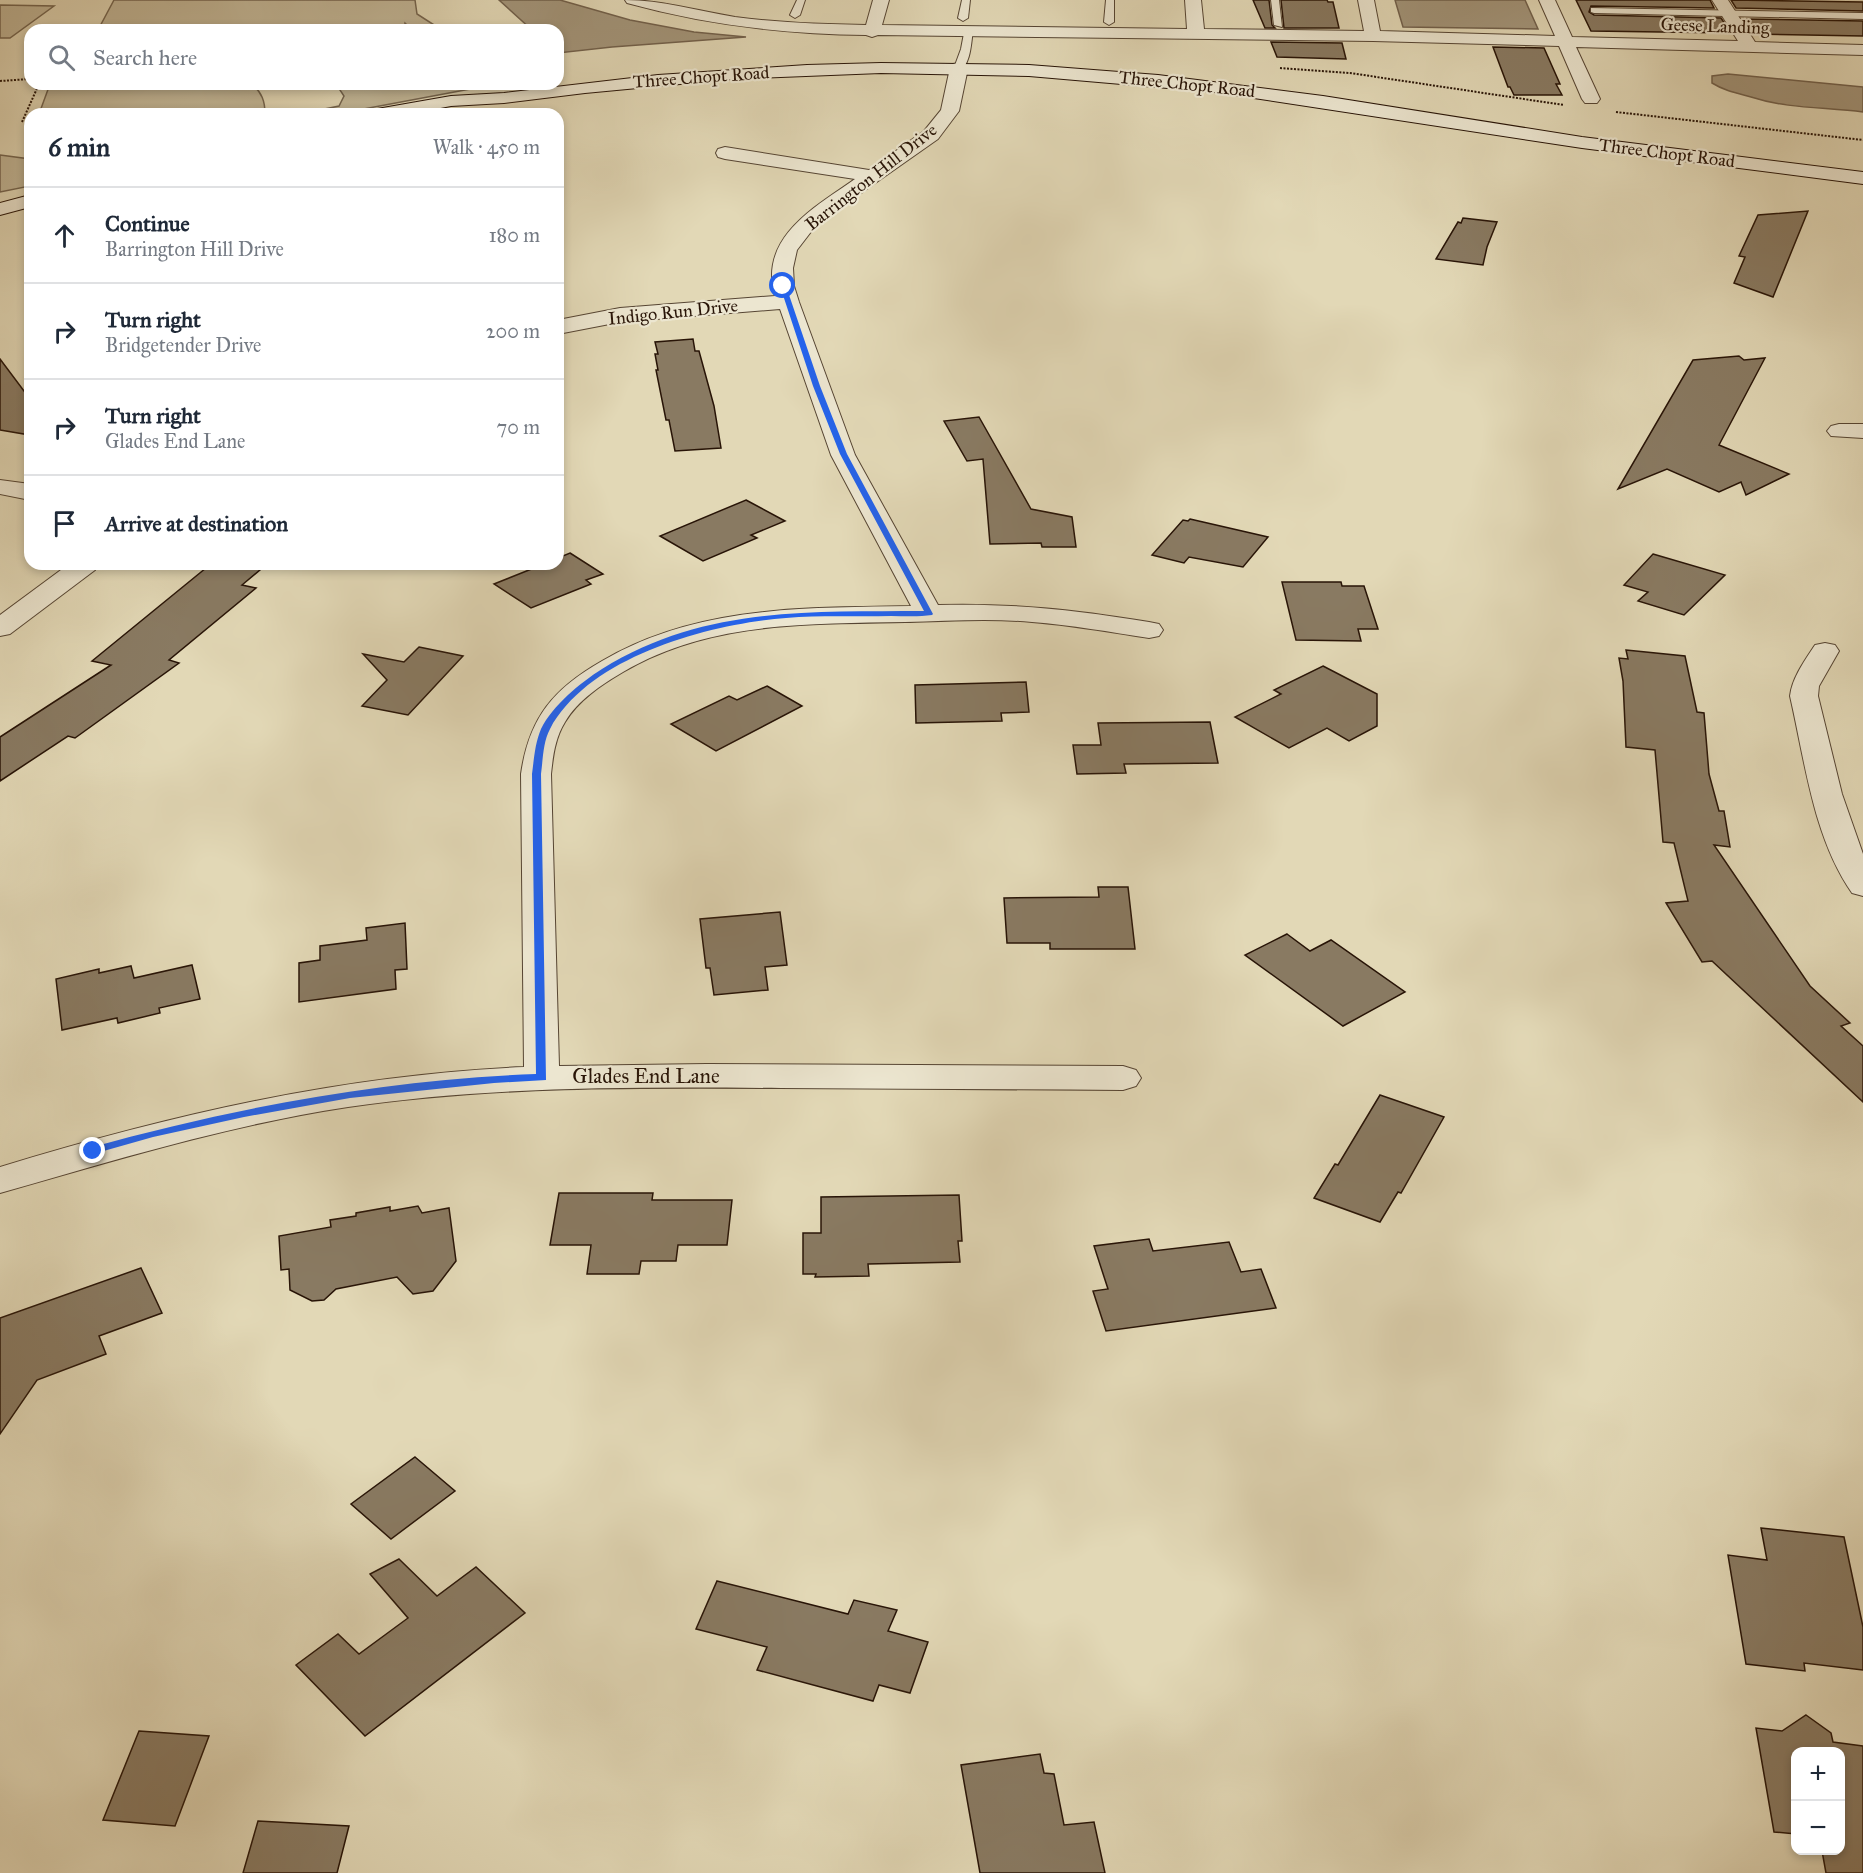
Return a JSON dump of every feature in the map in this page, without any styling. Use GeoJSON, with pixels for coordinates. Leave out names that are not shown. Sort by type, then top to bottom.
{"type":"FeatureCollection","features":[{"type":"Feature","properties":{"kind":"street"},"geometry":{"type":"LineString","coordinates":[[872,32],[881,0]]}},
{"type":"Feature","properties":{"kind":"street"},"geometry":{"type":"LineString","coordinates":[[1193,0],[1196,33]]}},
{"type":"Feature","properties":{"kind":"street"},"geometry":{"type":"LineString","coordinates":[[1366,0],[1374,36]]}},
{"type":"Feature","properties":{"kind":"street"},"geometry":{"type":"LineString","coordinates":[[1547,0],[1591,99]]}},
{"type":"Feature","properties":{"kind":"street","name":"Geese Landing"},"geometry":{"type":"LineString","coordinates":[[642,1],[692,16],[743,24],[872,32],[966,24],[1196,33],[1563,40],[1863,50]]}},
{"type":"Feature","properties":{"kind":"street"},"geometry":{"type":"LineString","coordinates":[[1724,7],[1749,46]]}},
{"type":"Feature","properties":{"kind":"street","name":"Three Chopt Road"},"geometry":{"type":"LineString","coordinates":[[413,108],[454,101],[506,98],[603,85],[726,74],[816,69],[959,68],[1104,75],[1268,92],[1571,141],[1863,178]]}},
{"type":"Feature","properties":{"kind":"street","name":"Barrington Hill Drive"},"geometry":{"type":"LineString","coordinates":[[929,614],[843,454],[788,302],[783,286],[782,268],[787,249],[810,220],[931,135],[950,111],[959,68]]}},
{"type":"Feature","properties":{"kind":"street","name":"Three Chopt Road"},"geometry":{"type":"LineString","coordinates":[[469,108],[506,98]]}},
{"type":"Feature","properties":{"kind":"street"},"geometry":{"type":"LineString","coordinates":[[725,153],[871,176]]}},
{"type":"Feature","properties":{"kind":"street"},"geometry":{"type":"LineString","coordinates":[[0,209],[24,203]]}},
{"type":"Feature","properties":{"kind":"street"},"geometry":{"type":"LineString","coordinates":[[0,226],[24,220]]}},
{"type":"Feature","properties":{"kind":"street","name":"Indigo Run Drive"},"geometry":{"type":"LineString","coordinates":[[564,326],[620,315],[788,302]]}},
{"type":"Feature","properties":{"kind":"street"},"geometry":{"type":"LineString","coordinates":[[0,487],[24,491]]}},
{"type":"Feature","properties":{"kind":"street"},"geometry":{"type":"LineString","coordinates":[[0,628],[78,570]]}},
{"type":"Feature","properties":{"kind":"street"},"geometry":{"type":"LineString","coordinates":[[542,1078],[536,774],[540,744],[546,728],[585,683],[633,653],[706,627],[787,615],[1045,614],[1149,630]]}},
{"type":"Feature","properties":{"kind":"street"},"geometry":{"type":"LineString","coordinates":[[1825,651],[1805,686],[1804,696],[1838,830],[1849,862],[1863,886]]}},
{"type":"Feature","properties":{"kind":"street","name":"Glades End Lane"},"geometry":{"type":"LineString","coordinates":[[0,1180],[153,1134],[250,1112],[350,1095],[494,1080],[601,1075],[1123,1078]]}},
{"type":"Feature","properties":{"kind":"lane"},"geometry":{"type":"LineString","coordinates":[[795,15],[801,0]]}},
{"type":"Feature","properties":{"kind":"lane"},"geometry":{"type":"LineString","coordinates":[[959,68],[966,49],[966,0]]}},
{"type":"Feature","properties":{"kind":"lane"},"geometry":{"type":"LineString","coordinates":[[1109,22],[1110,0]]}},
{"type":"Feature","properties":{"kind":"lane"},"geometry":{"type":"LineString","coordinates":[[1275,0],[1279,25]]}},
{"type":"Feature","properties":{"kind":"lane"},"geometry":{"type":"LineString","coordinates":[[1594,10],[1724,7],[1863,16]]}},
{"type":"Feature","properties":{"kind":"path"},"geometry":{"type":"LineString","coordinates":[[0,81],[24,79]]}},
{"type":"Feature","properties":{"kind":"path"},"geometry":{"type":"LineString","coordinates":[[28,108],[36,90]]}},
{"type":"Feature","properties":{"kind":"path"},"geometry":{"type":"LineString","coordinates":[[22,122],[24,118]]}},
{"type":"Feature","properties":{"kind":"shaded area"},"geometry":{"type":"Polygon","coordinates":[[[114,0],[415,0],[417,14],[433,24],[405,23],[101,24],[114,0]]]}},
{"type":"Feature","properties":{"kind":"shaded area"},"geometry":{"type":"Polygon","coordinates":[[[499,0],[560,0],[630,20],[694,32],[746,37],[564,52],[564,24],[525,24],[499,0]]]}},
{"type":"Feature","properties":{"kind":"shaded area"},"geometry":{"type":"Polygon","coordinates":[[[1395,0],[1525,0],[1538,29],[1403,27],[1395,0]]]}},
{"type":"Feature","properties":{"kind":"shaded area"},"geometry":{"type":"Polygon","coordinates":[[[0,5],[54,6],[29,24],[24,24],[24,28],[10,38],[0,38],[0,5]]]}},
{"type":"Feature","properties":{"kind":"shaded area"},"geometry":{"type":"Polygon","coordinates":[[[1728,74],[1863,87],[1863,112],[1779,104],[1731,92],[1712,83],[1712,76],[1728,74]]]}},
{"type":"Feature","properties":{"kind":"shaded area"},"geometry":{"type":"Polygon","coordinates":[[[48,90],[257,90],[264,108],[41,108],[48,90]]]}},
{"type":"Feature","properties":{"kind":"shaded area"},"geometry":{"type":"Polygon","coordinates":[[[340,90],[465,90],[369,108],[329,108],[339,106],[344,96],[340,90]]]}},
{"type":"Feature","properties":{"kind":"shaded area"},"geometry":{"type":"Polygon","coordinates":[[[0,155],[24,158],[24,187],[0,192],[0,155]]]}},
{"type":"Feature","properties":{"kind":"building"},"geometry":{"type":"Polygon","coordinates":[[[1253,0],[1269,0],[1272,25],[1275,28],[1265,28],[1253,0]]]}},
{"type":"Feature","properties":{"kind":"building"},"geometry":{"type":"Polygon","coordinates":[[[1281,0],[1333,2],[1339,28],[1284,28],[1281,0]]]}},
{"type":"Feature","properties":{"kind":"building"},"geometry":{"type":"Polygon","coordinates":[[[1576,0],[1710,0],[1714,8],[1591,6],[1589,12],[1594,15],[1721,18],[1731,33],[1591,31],[1576,0]]]}},
{"type":"Feature","properties":{"kind":"building"},"geometry":{"type":"Polygon","coordinates":[[[1731,0],[1863,2],[1863,11],[1736,8],[1731,0]]]}},
{"type":"Feature","properties":{"kind":"building"},"geometry":{"type":"Polygon","coordinates":[[[1743,19],[1863,21],[1863,36],[1752,34],[1743,19]]]}},
{"type":"Feature","properties":{"kind":"building"},"geometry":{"type":"Polygon","coordinates":[[[1271,42],[1342,43],[1346,59],[1277,57],[1271,42]]]}},
{"type":"Feature","properties":{"kind":"building"},"geometry":{"type":"Polygon","coordinates":[[[1493,47],[1544,48],[1560,84],[1556,84],[1562,95],[1514,95],[1508,87],[1493,47]]]}},
{"type":"Feature","properties":{"kind":"building"},"geometry":{"type":"Polygon","coordinates":[[[1808,211],[1773,297],[1734,283],[1745,257],[1739,256],[1758,215],[1808,211]]]}},
{"type":"Feature","properties":{"kind":"building"},"geometry":{"type":"Polygon","coordinates":[[[1463,218],[1497,222],[1483,265],[1436,259],[1458,222],[1461,223],[1463,218]]]}},
{"type":"Feature","properties":{"kind":"building"},"geometry":{"type":"Polygon","coordinates":[[[693,339],[695,351],[699,351],[714,406],[721,448],[675,451],[656,370],[658,370],[655,354],[658,354],[655,342],[693,339]]]}},
{"type":"Feature","properties":{"kind":"building"},"geometry":{"type":"Polygon","coordinates":[[[1739,356],[1744,360],[1765,358],[1719,445],[1789,474],[1746,495],[1741,482],[1719,492],[1667,469],[1618,489],[1693,360],[1739,356]]]}},
{"type":"Feature","properties":{"kind":"building"},"geometry":{"type":"Polygon","coordinates":[[[0,359],[24,391],[24,434],[0,430],[0,359]]]}},
{"type":"Feature","properties":{"kind":"building"},"geometry":{"type":"Polygon","coordinates":[[[979,417],[1031,509],[1072,517],[1076,547],[1042,547],[1041,543],[990,544],[983,459],[967,461],[944,421],[979,417]]]}},
{"type":"Feature","properties":{"kind":"building"},"geometry":{"type":"Polygon","coordinates":[[[746,500],[785,521],[751,535],[757,538],[703,561],[660,536],[746,500]]]}},
{"type":"Feature","properties":{"kind":"building"},"geometry":{"type":"Polygon","coordinates":[[[1190,519],[1268,537],[1243,567],[1189,557],[1184,563],[1152,555],[1183,520],[1190,519]]]}},
{"type":"Feature","properties":{"kind":"building"},"geometry":{"type":"Polygon","coordinates":[[[570,553],[603,574],[586,580],[591,584],[531,608],[494,584],[529,570],[564,570],[564,556],[570,553]]]}},
{"type":"Feature","properties":{"kind":"building"},"geometry":{"type":"Polygon","coordinates":[[[1653,554],[1725,575],[1684,615],[1638,601],[1648,592],[1624,585],[1653,554]]]}},
{"type":"Feature","properties":{"kind":"building"},"geometry":{"type":"Polygon","coordinates":[[[204,570],[260,570],[242,585],[256,588],[169,660],[179,663],[75,738],[68,736],[0,781],[0,737],[111,665],[92,661],[204,570]]]}},
{"type":"Feature","properties":{"kind":"building"},"geometry":{"type":"Polygon","coordinates":[[[1282,582],[1341,582],[1342,586],[1364,586],[1378,629],[1358,629],[1361,641],[1296,640],[1282,582]]]}},
{"type":"Feature","properties":{"kind":"building"},"geometry":{"type":"Polygon","coordinates":[[[419,647],[463,656],[408,715],[362,706],[387,680],[363,654],[404,662],[419,647]]]}},
{"type":"Feature","properties":{"kind":"building"},"geometry":{"type":"Polygon","coordinates":[[[1626,650],[1685,656],[1697,712],[1704,713],[1709,774],[1719,811],[1724,811],[1730,847],[1714,845],[1810,986],[1850,1023],[1841,1026],[1863,1046],[1863,1102],[1712,961],[1702,962],[1666,903],[1688,901],[1674,843],[1663,842],[1655,750],[1626,747],[1623,681],[1619,658],[1628,659],[1626,650]]]}},
{"type":"Feature","properties":{"kind":"building"},"geometry":{"type":"Polygon","coordinates":[[[1323,666],[1377,694],[1377,726],[1349,741],[1327,728],[1289,748],[1235,717],[1281,694],[1274,690],[1323,666]]]}},
{"type":"Feature","properties":{"kind":"building"},"geometry":{"type":"Polygon","coordinates":[[[1026,682],[1029,712],[1001,713],[1002,721],[916,723],[915,685],[1026,682]]]}},
{"type":"Feature","properties":{"kind":"building"},"geometry":{"type":"Polygon","coordinates":[[[767,686],[802,706],[716,751],[671,724],[729,696],[737,700],[767,686]]]}},
{"type":"Feature","properties":{"kind":"building"},"geometry":{"type":"Polygon","coordinates":[[[1210,722],[1218,763],[1124,764],[1126,773],[1077,774],[1073,745],[1101,745],[1098,723],[1210,722]]]}},
{"type":"Feature","properties":{"kind":"building"},"geometry":{"type":"Polygon","coordinates":[[[1098,887],[1128,887],[1135,949],[1050,949],[1050,943],[1007,943],[1004,898],[1099,897],[1098,887]]]}},
{"type":"Feature","properties":{"kind":"building"},"geometry":{"type":"Polygon","coordinates":[[[780,912],[787,965],[765,967],[768,990],[714,995],[710,968],[706,968],[700,919],[780,912]]]}},
{"type":"Feature","properties":{"kind":"building"},"geometry":{"type":"Polygon","coordinates":[[[405,923],[407,969],[395,970],[396,989],[299,1002],[299,963],[320,960],[320,946],[367,940],[366,928],[405,923]]]}},
{"type":"Feature","properties":{"kind":"building"},"geometry":{"type":"Polygon","coordinates":[[[1287,934],[1310,951],[1331,940],[1405,992],[1343,1026],[1245,955],[1287,934]]]}},
{"type":"Feature","properties":{"kind":"building"},"geometry":{"type":"Polygon","coordinates":[[[192,965],[200,999],[159,1008],[160,1013],[118,1023],[117,1018],[62,1030],[56,979],[99,969],[99,973],[131,966],[134,978],[192,965]]]}},
{"type":"Feature","properties":{"kind":"building"},"geometry":{"type":"Polygon","coordinates":[[[1380,1095],[1444,1117],[1401,1193],[1398,1192],[1380,1222],[1314,1198],[1335,1164],[1338,1165],[1380,1095]]]}},
{"type":"Feature","properties":{"kind":"building"},"geometry":{"type":"Polygon","coordinates":[[[559,1193],[653,1193],[652,1200],[732,1200],[727,1245],[678,1245],[676,1261],[641,1261],[639,1274],[587,1274],[591,1245],[550,1245],[559,1193]]]}},
{"type":"Feature","properties":{"kind":"building"},"geometry":{"type":"Polygon","coordinates":[[[959,1195],[962,1241],[958,1241],[960,1262],[868,1264],[869,1276],[815,1277],[816,1274],[803,1274],[803,1233],[821,1233],[821,1197],[959,1195]]]}},
{"type":"Feature","properties":{"kind":"building"},"geometry":{"type":"Polygon","coordinates":[[[418,1206],[422,1213],[449,1208],[456,1261],[433,1291],[413,1294],[397,1277],[336,1289],[324,1300],[312,1301],[290,1290],[289,1269],[281,1270],[279,1236],[331,1227],[330,1220],[356,1216],[356,1213],[390,1207],[390,1211],[418,1206]]]}},
{"type":"Feature","properties":{"kind":"building"},"geometry":{"type":"Polygon","coordinates":[[[1149,1239],[1153,1251],[1229,1242],[1241,1272],[1261,1269],[1276,1308],[1106,1331],[1093,1291],[1108,1289],[1094,1246],[1149,1239]]]}},
{"type":"Feature","properties":{"kind":"building"},"geometry":{"type":"Polygon","coordinates":[[[141,1268],[162,1313],[99,1336],[106,1354],[37,1380],[0,1434],[0,1318],[141,1268]]]}},
{"type":"Feature","properties":{"kind":"building"},"geometry":{"type":"Polygon","coordinates":[[[415,1457],[455,1491],[391,1539],[351,1504],[415,1457]]]}},
{"type":"Feature","properties":{"kind":"building"},"geometry":{"type":"Polygon","coordinates":[[[1761,1528],[1844,1537],[1863,1627],[1863,1670],[1804,1663],[1805,1671],[1746,1664],[1728,1555],[1767,1560],[1761,1528]]]}},
{"type":"Feature","properties":{"kind":"building"},"geometry":{"type":"Polygon","coordinates":[[[399,1559],[437,1596],[476,1567],[525,1613],[365,1736],[296,1665],[338,1634],[359,1654],[408,1618],[370,1574],[399,1559]]]}},
{"type":"Feature","properties":{"kind":"building"},"geometry":{"type":"Polygon","coordinates":[[[717,1581],[848,1614],[854,1600],[897,1610],[888,1631],[928,1642],[910,1693],[879,1685],[873,1701],[757,1670],[767,1647],[696,1629],[717,1581]]]}},
{"type":"Feature","properties":{"kind":"building"},"geometry":{"type":"Polygon","coordinates":[[[1806,1715],[1831,1733],[1833,1742],[1863,1746],[1863,1873],[1826,1873],[1823,1855],[1845,1855],[1845,1747],[1791,1747],[1791,1834],[1774,1832],[1756,1728],[1782,1731],[1806,1715]]]}},
{"type":"Feature","properties":{"kind":"building"},"geometry":{"type":"Polygon","coordinates":[[[139,1731],[209,1736],[175,1826],[103,1820],[139,1731]]]}},
{"type":"Feature","properties":{"kind":"building"},"geometry":{"type":"Polygon","coordinates":[[[1040,1754],[1044,1773],[1054,1774],[1064,1825],[1094,1822],[1105,1873],[980,1873],[961,1765],[1040,1754]]]}},
{"type":"Feature","properties":{"kind":"building"},"geometry":{"type":"Polygon","coordinates":[[[258,1821],[349,1826],[337,1873],[243,1873],[258,1821]]]}},
{"type":"Feature","properties":{"kind":"route"},"geometry":{"type":"LineString","coordinates":[[93,1151],[153,1134],[244,1113],[350,1095],[494,1080],[542,1078],[536,774],[540,744],[546,728],[569,699],[585,683],[633,653],[706,627],[787,615],[929,614],[843,454],[783,286]]}}]}
